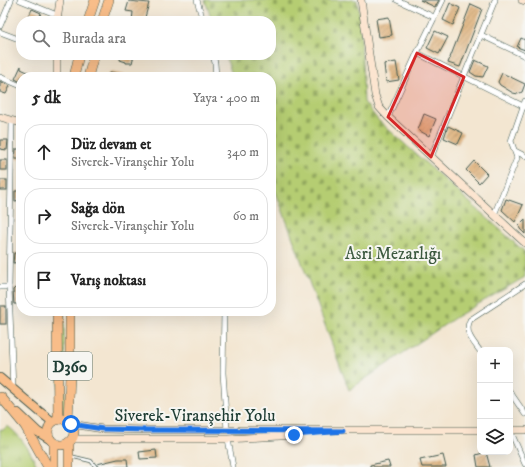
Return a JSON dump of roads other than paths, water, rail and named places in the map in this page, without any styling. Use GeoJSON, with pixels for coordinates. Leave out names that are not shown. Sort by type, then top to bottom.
{"type":"FeatureCollection","features":[{"type":"Feature","properties":{"kind":"highway"},"geometry":{"type":"LineString","coordinates":[[90,16],[95,0]]}},
{"type":"Feature","properties":{"kind":"highway"},"geometry":{"type":"LineString","coordinates":[[104,16],[110,0]]}},
{"type":"Feature","properties":{"kind":"highway"},"geometry":{"type":"LineString","coordinates":[[75,72],[78,60]]}},
{"type":"Feature","properties":{"kind":"highway"},"geometry":{"type":"LineString","coordinates":[[89,72],[93,60]]}},
{"type":"Feature","properties":{"kind":"highway","name":"D360"},"geometry":{"type":"LineString","coordinates":[[56,421],[57,316]]}},
{"type":"Feature","properties":{"kind":"highway","name":"D360"},"geometry":{"type":"LineString","coordinates":[[69,422],[70,316]]}},
{"type":"Feature","properties":{"kind":"highway"},"geometry":{"type":"LineString","coordinates":[[1,396],[25,426],[48,467]]}},
{"type":"Feature","properties":{"kind":"highway"},"geometry":{"type":"LineString","coordinates":[[69,467],[70,440],[74,431],[69,422],[63,419],[56,421],[49,428],[49,437],[53,441],[62,444],[70,440]]}},
{"type":"Feature","properties":{"kind":"highway"},"geometry":{"type":"LineString","coordinates":[[53,441],[54,467]]}},
{"type":"Feature","properties":{"kind":"main road"},"geometry":{"type":"LineString","coordinates":[[57,16],[60,0]]}},
{"type":"Feature","properties":{"kind":"main road"},"geometry":{"type":"LineString","coordinates":[[362,1],[375,95],[379,107],[525,243]]}},
{"type":"Feature","properties":{"kind":"main road"},"geometry":{"type":"LineString","coordinates":[[57,60],[57,72]]}},
{"type":"Feature","properties":{"kind":"main road"},"geometry":{"type":"LineString","coordinates":[[0,117],[16,122]]}},
{"type":"Feature","properties":{"kind":"main road"},"geometry":{"type":"LineString","coordinates":[[0,378],[12,390],[56,421]]}},
{"type":"Feature","properties":{"kind":"main road"},"geometry":{"type":"LineString","coordinates":[[1,396],[38,432],[53,441]]}},
{"type":"Feature","properties":{"kind":"main road","name":"Siverek-Viranşehir Yolu"},"geometry":{"type":"LineString","coordinates":[[69,422],[103,429],[343,431],[477,430]]}},
{"type":"Feature","properties":{"kind":"main road"},"geometry":{"type":"LineString","coordinates":[[513,430],[525,430]]}},
{"type":"Feature","properties":{"kind":"main road","name":"Siverek-Viranşehir Yolu"},"geometry":{"type":"LineString","coordinates":[[70,440],[228,439],[343,431]]}},
{"type":"Feature","properties":{"kind":"street"},"geometry":{"type":"LineString","coordinates":[[0,26],[11,0]]}},
{"type":"Feature","properties":{"kind":"street"},"geometry":{"type":"LineString","coordinates":[[20,0],[53,16]]}},
{"type":"Feature","properties":{"kind":"street"},"geometry":{"type":"LineString","coordinates":[[197,0],[202,16]]}},
{"type":"Feature","properties":{"kind":"street"},"geometry":{"type":"LineString","coordinates":[[398,0],[434,17]]}},
{"type":"Feature","properties":{"kind":"street"},"geometry":{"type":"LineString","coordinates":[[388,117],[443,0]]}},
{"type":"Feature","properties":{"kind":"street"},"geometry":{"type":"LineString","coordinates":[[431,157],[495,0]]}},
{"type":"Feature","properties":{"kind":"street"},"geometry":{"type":"LineString","coordinates":[[0,32],[16,38]]}},
{"type":"Feature","properties":{"kind":"street"},"geometry":{"type":"LineString","coordinates":[[481,35],[525,56]]}},
{"type":"Feature","properties":{"kind":"street"},"geometry":{"type":"LineString","coordinates":[[417,54],[524,105],[511,141],[517,158],[494,215]]}},
{"type":"Feature","properties":{"kind":"street"},"geometry":{"type":"LineString","coordinates":[[214,60],[215,72]]}},
{"type":"Feature","properties":{"kind":"street"},"geometry":{"type":"LineString","coordinates":[[0,77],[16,84]]}},
{"type":"Feature","properties":{"kind":"street"},"geometry":{"type":"LineString","coordinates":[[12,121],[9,287],[12,390]]}},
{"type":"Feature","properties":{"kind":"street"},"geometry":{"type":"LineString","coordinates":[[515,151],[525,156]]}},
{"type":"Feature","properties":{"kind":"street"},"geometry":{"type":"LineString","coordinates":[[477,347],[468,334],[467,329],[470,320],[525,284]]}},
{"type":"Feature","properties":{"kind":"street"},"geometry":{"type":"LineString","coordinates":[[0,286],[9,287]]}},
{"type":"Feature","properties":{"kind":"street"},"geometry":{"type":"LineString","coordinates":[[224,316],[223,373],[227,430]]}},
{"type":"Feature","properties":{"kind":"street"},"geometry":{"type":"LineString","coordinates":[[513,396],[525,414]]}},
{"type":"Feature","properties":{"kind":"street"},"geometry":{"type":"LineString","coordinates":[[513,437],[525,464]]}},
{"type":"Feature","properties":{"kind":"street"},"geometry":{"type":"LineString","coordinates":[[228,439],[233,467]]}},
{"type":"Feature","properties":{"kind":"lane"},"geometry":{"type":"LineString","coordinates":[[70,456],[91,460],[96,467]]}},
{"type":"Feature","properties":{"kind":"park label","name":"Asri Mezarlığı"},"geometry":{"type":"Point","coordinates":[393,253]}}]}
